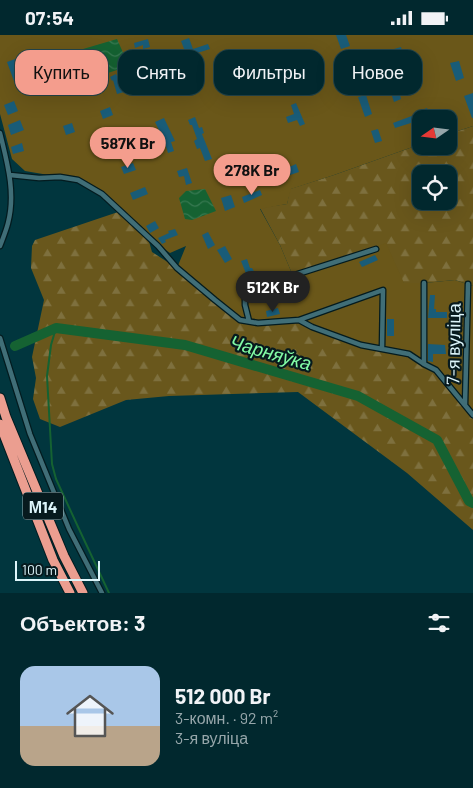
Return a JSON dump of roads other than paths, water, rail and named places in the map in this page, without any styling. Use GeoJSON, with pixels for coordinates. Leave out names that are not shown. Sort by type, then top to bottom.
{"type":"FeatureCollection","features":[{"type":"Feature","properties":{"kind":"highway","name":"М14"},"geometry":{"type":"LineString","coordinates":[[0,398],[6,417],[64,556],[83,593]]}},
{"type":"Feature","properties":{"kind":"highway","name":"М14"},"geometry":{"type":"LineString","coordinates":[[0,424],[53,560],[70,593]]}},
{"type":"Feature","properties":{"kind":"street"},"geometry":{"type":"LineString","coordinates":[[0,133],[10,175],[11,201],[8,222],[0,246]]}},
{"type":"Feature","properties":{"kind":"street"},"geometry":{"type":"LineString","coordinates":[[10,175],[39,178],[60,177],[78,180],[102,194],[158,246],[180,270],[240,320],[258,323],[298,320],[383,290],[382,349]]}},
{"type":"Feature","properties":{"kind":"street"},"geometry":{"type":"LineString","coordinates":[[249,321],[245,305],[245,293],[257,287],[376,249]]}},
{"type":"Feature","properties":{"kind":"street"},"geometry":{"type":"LineString","coordinates":[[424,283],[424,364]]}},
{"type":"Feature","properties":{"kind":"street","name":"7-я вуліца"},"geometry":{"type":"LineString","coordinates":[[465,405],[468,285]]}},
{"type":"Feature","properties":{"kind":"street"},"geometry":{"type":"LineString","coordinates":[[298,320],[361,345],[408,354],[436,370],[473,415]]}},
{"type":"Feature","properties":{"kind":"street"},"geometry":{"type":"LineString","coordinates":[[0,339],[30,434],[69,529],[102,593]]}},
{"type":"Feature","properties":{"kind":"water"},"geometry":{"type":"Polygon","coordinates":[[[117,39],[122,50],[118,50],[118,70],[108,73],[108,50],[83,49],[117,39]]]}},
{"type":"Feature","properties":{"kind":"water"},"geometry":{"type":"Polygon","coordinates":[[[205,189],[216,211],[192,220],[185,219],[179,198],[186,191],[205,189]]]}},
{"type":"Feature","properties":{"kind":"waterway"},"geometry":{"type":"LineString","coordinates":[[56,328],[51,345],[47,376],[52,464],[56,479],[109,593]]}},
{"type":"Feature","properties":{"kind":"waterway","name":"Чарняўка"},"geometry":{"type":"LineString","coordinates":[[15,346],[56,328],[185,345],[358,396],[437,440],[469,501],[473,503]]}}]}
